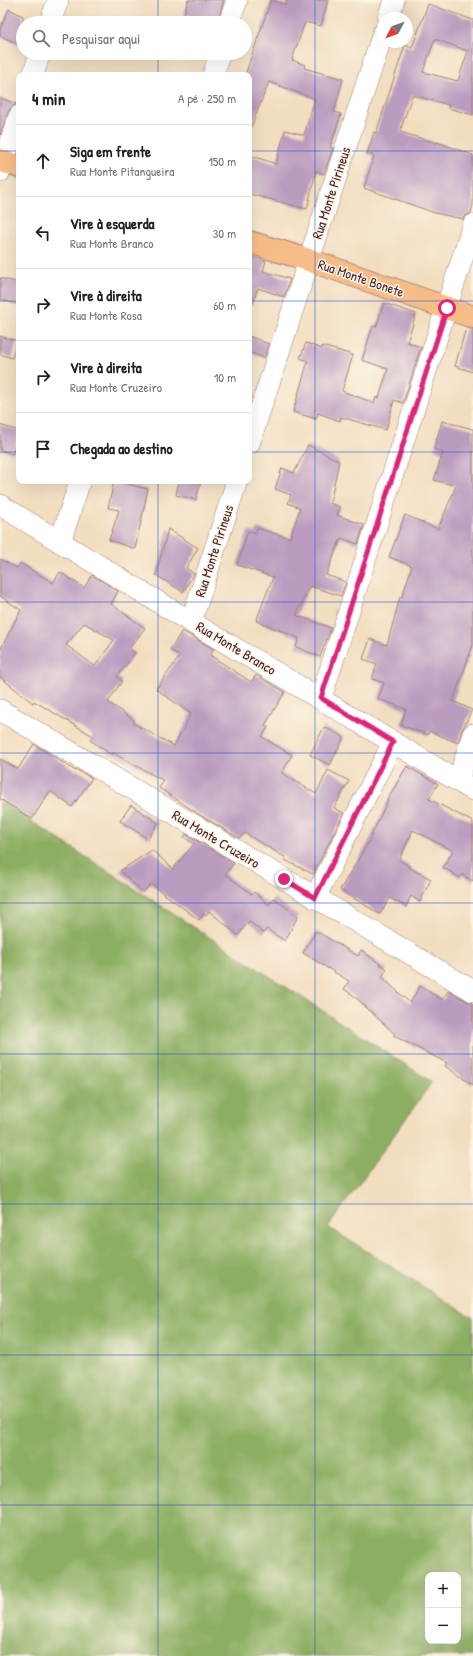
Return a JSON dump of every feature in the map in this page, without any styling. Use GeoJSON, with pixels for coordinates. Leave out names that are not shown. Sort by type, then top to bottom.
{"type":"FeatureCollection","features":[{"type":"Feature","properties":{"kind":"main road","name":"Rua Monte Bonete"},"geometry":{"type":"LineString","coordinates":[[252,243],[309,260],[473,317]]}},
{"type":"Feature","properties":{"kind":"street"},"geometry":{"type":"LineString","coordinates":[[52,16],[58,0]]}},
{"type":"Feature","properties":{"kind":"street"},"geometry":{"type":"LineString","coordinates":[[231,16],[237,0]]}},
{"type":"Feature","properties":{"kind":"street"},"geometry":{"type":"LineString","coordinates":[[390,12],[394,0]]}},
{"type":"Feature","properties":{"kind":"street","name":"Rua Monte Pirineus"},"geometry":{"type":"LineString","coordinates":[[252,435],[378,48]]}},
{"type":"Feature","properties":{"kind":"street"},"geometry":{"type":"LineString","coordinates":[[34,72],[38,60]]}},
{"type":"Feature","properties":{"kind":"street"},"geometry":{"type":"LineString","coordinates":[[214,72],[218,60]]}},
{"type":"Feature","properties":{"kind":"street"},"geometry":{"type":"LineString","coordinates":[[6,165],[16,127]]}},
{"type":"Feature","properties":{"kind":"street"},"geometry":{"type":"LineString","coordinates":[[321,698],[473,225]]}},
{"type":"Feature","properties":{"kind":"street"},"geometry":{"type":"LineString","coordinates":[[60,542],[79,484]]}},
{"type":"Feature","properties":{"kind":"street","name":"Rua Monte Pirineus"},"geometry":{"type":"LineString","coordinates":[[191,622],[236,484]]}},
{"type":"Feature","properties":{"kind":"street","name":"Rua Monte Branco"},"geometry":{"type":"LineString","coordinates":[[0,505],[191,622],[466,785]]}},
{"type":"Feature","properties":{"kind":"street","name":"Rua Monte Cruzeiro"},"geometry":{"type":"LineString","coordinates":[[0,710],[473,992]]}},
{"type":"Feature","properties":{"kind":"street"},"geometry":{"type":"LineString","coordinates":[[466,785],[473,734]]}},
{"type":"Feature","properties":{"kind":"street"},"geometry":{"type":"LineString","coordinates":[[315,898],[393,742]]}},
{"type":"Feature","properties":{"kind":"green space"},"geometry":{"type":"Polygon","coordinates":[[[0,801],[432,1082],[328,1227],[473,1318],[473,1656],[0,1656],[0,801]]]}},
{"type":"Feature","properties":{"kind":"building"},"geometry":{"type":"Polygon","coordinates":[[[188,0],[224,0],[219,16],[190,16],[184,14],[188,0]]]}},
{"type":"Feature","properties":{"kind":"building"},"geometry":{"type":"Polygon","coordinates":[[[271,0],[286,5],[287,0],[328,0],[321,26],[305,22],[292,60],[305,65],[304,68],[343,79],[334,112],[341,114],[330,147],[333,148],[324,174],[316,171],[307,209],[252,195],[252,156],[276,164],[285,130],[304,135],[315,99],[269,82],[252,124],[252,72],[246,72],[250,60],[252,60],[252,55],[271,0]]]}},
{"type":"Feature","properties":{"kind":"building"},"geometry":{"type":"Polygon","coordinates":[[[428,4],[473,20],[473,115],[448,108],[449,105],[412,95],[400,132],[437,142],[473,155],[473,205],[471,213],[463,219],[435,213],[364,188],[374,156],[367,154],[374,132],[376,133],[404,48],[413,48],[428,4]],[[435,39],[423,72],[458,81],[468,51],[435,39]]]}},
{"type":"Feature","properties":{"kind":"building"},"geometry":{"type":"Polygon","coordinates":[[[9,9],[23,16],[16,16],[16,43],[0,36],[0,29],[9,9]]]}},
{"type":"Feature","properties":{"kind":"building"},"geometry":{"type":"Polygon","coordinates":[[[0,98],[16,104],[11,107],[8,112],[0,135],[0,98]]]}},
{"type":"Feature","properties":{"kind":"building"},"geometry":{"type":"Polygon","coordinates":[[[252,257],[266,261],[263,271],[290,279],[284,297],[258,288],[252,305],[252,257]]]}},
{"type":"Feature","properties":{"kind":"building"},"geometry":{"type":"Polygon","coordinates":[[[0,278],[16,282],[16,304],[0,299],[0,278]]]}},
{"type":"Feature","properties":{"kind":"building"},"geometry":{"type":"Polygon","coordinates":[[[384,303],[416,314],[407,342],[421,347],[403,403],[394,400],[386,430],[341,417],[340,421],[318,413],[316,419],[293,412],[308,361],[300,358],[306,343],[322,349],[322,346],[353,355],[342,391],[374,403],[376,397],[379,398],[388,369],[362,360],[373,326],[376,327],[384,303]]]}},
{"type":"Feature","properties":{"kind":"building"},"geometry":{"type":"Polygon","coordinates":[[[466,328],[473,329],[473,372],[455,366],[466,328]]]}},
{"type":"Feature","properties":{"kind":"building"},"geometry":{"type":"Polygon","coordinates":[[[0,336],[16,341],[12,358],[0,354],[0,336]]]}},
{"type":"Feature","properties":{"kind":"building"},"geometry":{"type":"Polygon","coordinates":[[[252,337],[269,344],[264,358],[252,353],[252,337]]]}},
{"type":"Feature","properties":{"kind":"building"},"geometry":{"type":"Polygon","coordinates":[[[442,421],[473,429],[473,645],[453,701],[472,710],[462,730],[458,743],[429,731],[428,735],[401,725],[406,709],[378,699],[384,683],[372,679],[377,664],[363,659],[370,639],[387,645],[400,597],[402,597],[412,566],[389,557],[405,515],[438,529],[456,486],[434,480],[443,452],[434,449],[442,421]]]}},
{"type":"Feature","properties":{"kind":"building"},"geometry":{"type":"Polygon","coordinates":[[[0,425],[16,430],[16,442],[13,454],[0,450],[0,425]]]}},
{"type":"Feature","properties":{"kind":"building"},"geometry":{"type":"Polygon","coordinates":[[[308,445],[339,461],[330,503],[340,507],[337,515],[364,525],[358,544],[341,538],[326,575],[346,582],[341,596],[310,586],[296,615],[331,628],[320,657],[296,647],[299,638],[256,621],[273,577],[237,565],[248,531],[256,533],[257,528],[290,538],[300,508],[288,503],[291,495],[275,489],[282,468],[294,473],[308,445]]]}},
{"type":"Feature","properties":{"kind":"building"},"geometry":{"type":"Polygon","coordinates":[[[113,484],[127,484],[148,489],[135,549],[109,540],[119,510],[108,508],[113,484]]]}},
{"type":"Feature","properties":{"kind":"building"},"geometry":{"type":"Polygon","coordinates":[[[178,484],[200,484],[196,500],[176,495],[178,484]]]}},
{"type":"Feature","properties":{"kind":"building"},"geometry":{"type":"Polygon","coordinates":[[[168,529],[198,548],[186,568],[194,574],[183,592],[156,575],[168,529]]]}},
{"type":"Feature","properties":{"kind":"building"},"geometry":{"type":"Polygon","coordinates":[[[0,559],[17,568],[20,563],[53,583],[60,572],[84,588],[92,575],[118,591],[111,604],[145,628],[129,649],[135,653],[117,677],[122,681],[108,702],[135,721],[133,723],[174,746],[191,714],[156,689],[180,656],[170,650],[182,631],[214,649],[210,655],[251,682],[256,675],[285,692],[265,725],[268,727],[262,737],[292,755],[282,773],[316,794],[328,770],[349,781],[334,808],[344,813],[313,874],[285,860],[286,858],[245,833],[239,838],[200,815],[159,788],[164,781],[113,753],[112,755],[90,740],[93,736],[34,701],[33,703],[0,677],[0,650],[21,610],[0,596],[0,559]],[[84,623],[66,645],[95,666],[114,640],[84,623]]]}},
{"type":"Feature","properties":{"kind":"building"},"geometry":{"type":"Polygon","coordinates":[[[324,727],[344,737],[330,765],[310,755],[324,727]]]}},
{"type":"Feature","properties":{"kind":"building"},"geometry":{"type":"Polygon","coordinates":[[[34,744],[76,771],[77,770],[92,778],[72,807],[50,791],[32,819],[0,799],[0,759],[18,769],[34,744]]]}},
{"type":"Feature","properties":{"kind":"building"},"geometry":{"type":"Polygon","coordinates":[[[407,766],[438,784],[429,799],[473,822],[473,881],[462,875],[460,878],[443,867],[453,851],[413,830],[399,860],[409,866],[408,867],[431,879],[420,902],[411,896],[406,907],[390,898],[380,914],[340,890],[368,843],[390,795],[407,766]]]}},
{"type":"Feature","properties":{"kind":"building"},"geometry":{"type":"Polygon","coordinates":[[[131,805],[158,823],[148,839],[120,821],[131,805]]]}},
{"type":"Feature","properties":{"kind":"building"},"geometry":{"type":"Polygon","coordinates":[[[186,834],[234,863],[225,874],[252,894],[254,892],[269,905],[274,898],[298,916],[285,941],[267,929],[263,933],[249,921],[238,935],[209,911],[206,915],[204,913],[199,920],[151,884],[143,892],[120,871],[152,850],[173,869],[194,844],[184,837],[186,834]]]}},
{"type":"Feature","properties":{"kind":"building"},"geometry":{"type":"Polygon","coordinates":[[[316,931],[358,956],[361,950],[387,969],[382,977],[410,1003],[420,986],[443,1000],[448,991],[473,1004],[473,1085],[445,1066],[447,1063],[394,1036],[395,1034],[353,995],[344,989],[349,981],[303,953],[316,931]]]}},
{"type":"Feature","properties":{"kind":"route"},"geometry":{"type":"LineString","coordinates":[[284,879],[315,898],[393,742],[321,698],[447,308]]}}]}
